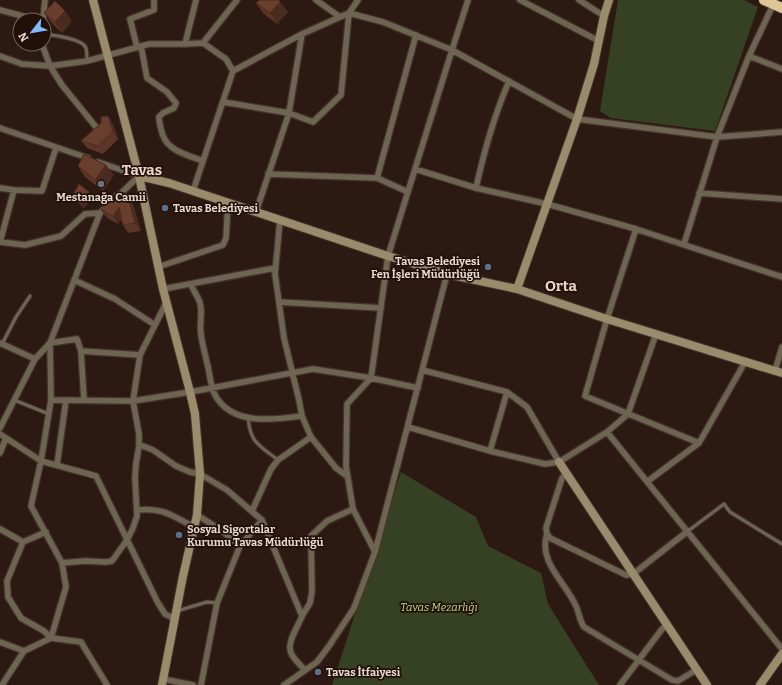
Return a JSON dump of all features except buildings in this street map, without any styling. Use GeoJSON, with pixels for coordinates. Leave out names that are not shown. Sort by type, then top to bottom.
{"type":"FeatureCollection","features":[{"type":"Feature","properties":{"kind":"street"},"geometry":{"type":"LineString","coordinates":[[44,12],[45,0]]}},
{"type":"Feature","properties":{"kind":"street"},"geometry":{"type":"LineString","coordinates":[[93,0],[139,176],[166,303],[195,414],[200,474],[197,515],[162,682],[193,685]]}},
{"type":"Feature","properties":{"kind":"street"},"geometry":{"type":"LineString","coordinates":[[154,0],[154,10],[130,19],[139,46],[146,77],[167,92],[176,103],[174,108],[161,114],[159,118],[165,141],[175,150],[203,161]]}},
{"type":"Feature","properties":{"kind":"street"},"geometry":{"type":"LineString","coordinates":[[185,44],[196,0]]}},
{"type":"Feature","properties":{"kind":"street"},"geometry":{"type":"LineString","coordinates":[[203,43],[237,0]]}},
{"type":"Feature","properties":{"kind":"street"},"geometry":{"type":"LineString","coordinates":[[316,0],[340,17]]}},
{"type":"Feature","properties":{"kind":"street"},"geometry":{"type":"LineString","coordinates":[[223,102],[289,113],[313,122],[341,95],[349,13],[358,0]]}},
{"type":"Feature","properties":{"kind":"street"},"geometry":{"type":"LineString","coordinates":[[375,552],[353,509],[346,466],[347,404],[372,378],[388,256],[468,0]]}},
{"type":"Feature","properties":{"kind":"street"},"geometry":{"type":"LineString","coordinates":[[520,0],[599,41]]}},
{"type":"Feature","properties":{"kind":"street"},"geometry":{"type":"LineString","coordinates":[[579,0],[604,16]]}},
{"type":"Feature","properties":{"kind":"street"},"geometry":{"type":"LineString","coordinates":[[517,289],[577,119],[594,64],[604,16],[609,0]]}},
{"type":"Feature","properties":{"kind":"street"},"geometry":{"type":"LineString","coordinates":[[684,244],[717,137],[749,56],[773,4]]}},
{"type":"Feature","properties":{"kind":"street"},"geometry":{"type":"LineString","coordinates":[[0,10],[12,13]]}},
{"type":"Feature","properties":{"kind":"street"},"geometry":{"type":"LineString","coordinates":[[193,191],[233,71],[302,34],[349,13],[384,22],[452,50],[577,119],[717,137],[782,132]]}},
{"type":"Feature","properties":{"kind":"street"},"geometry":{"type":"LineString","coordinates":[[256,212],[289,113],[302,34]]}},
{"type":"Feature","properties":{"kind":"street"},"geometry":{"type":"LineString","coordinates":[[376,178],[416,35]]}},
{"type":"Feature","properties":{"kind":"street"},"geometry":{"type":"LineString","coordinates":[[0,56],[22,64],[50,66],[87,61],[149,44],[203,43],[226,59],[233,71]]}},
{"type":"Feature","properties":{"kind":"street"},"geometry":{"type":"LineString","coordinates":[[45,52],[50,66],[62,85],[100,132]]}},
{"type":"Feature","properties":{"kind":"street"},"geometry":{"type":"LineString","coordinates":[[749,56],[782,69]]}},
{"type":"Feature","properties":{"kind":"street"},"geometry":{"type":"LineString","coordinates":[[476,188],[485,149],[498,106],[508,81]]}},
{"type":"Feature","properties":{"kind":"street"},"geometry":{"type":"LineString","coordinates":[[0,128],[139,176],[169,183],[388,256],[447,274],[517,289],[607,319],[778,372],[782,347]]}},
{"type":"Feature","properties":{"kind":"street"},"geometry":{"type":"LineString","coordinates":[[0,188],[14,190],[42,190],[56,148]]}},
{"type":"Feature","properties":{"kind":"street"},"geometry":{"type":"LineString","coordinates":[[415,169],[476,188],[547,204],[636,229],[782,277]]}},
{"type":"Feature","properties":{"kind":"street"},"geometry":{"type":"LineString","coordinates":[[268,174],[376,178],[408,192]]}},
{"type":"Feature","properties":{"kind":"street"},"geometry":{"type":"LineString","coordinates":[[51,638],[66,587],[62,563],[31,506],[41,461],[51,400],[50,343],[100,213],[139,176]]}},
{"type":"Feature","properties":{"kind":"street"},"geometry":{"type":"LineString","coordinates":[[14,190],[0,242],[25,245],[61,236],[85,214],[100,213]]}},
{"type":"Feature","properties":{"kind":"street"},"geometry":{"type":"LineString","coordinates":[[699,193],[782,199]]}},
{"type":"Feature","properties":{"kind":"street"},"geometry":{"type":"LineString","coordinates":[[158,267],[223,245],[226,240],[228,203]]}},
{"type":"Feature","properties":{"kind":"street"},"geometry":{"type":"LineString","coordinates":[[280,220],[274,274],[284,338],[302,416],[311,437],[336,468],[347,476]]}},
{"type":"Feature","properties":{"kind":"street"},"geometry":{"type":"LineString","coordinates":[[636,229],[607,319],[585,396],[698,443]]}},
{"type":"Feature","properties":{"kind":"street"},"geometry":{"type":"LineString","coordinates":[[163,289],[275,268]]}},
{"type":"Feature","properties":{"kind":"street"},"geometry":{"type":"LineString","coordinates":[[284,685],[317,662],[354,608],[375,552],[447,274]]}},
{"type":"Feature","properties":{"kind":"street"},"geometry":{"type":"LineString","coordinates":[[74,280],[115,299],[155,325]]}},
{"type":"Feature","properties":{"kind":"street"},"geometry":{"type":"LineString","coordinates":[[191,284],[200,302],[201,336],[212,388],[217,398],[228,411],[248,417],[275,420],[302,416]]}},
{"type":"Feature","properties":{"kind":"street"},"geometry":{"type":"LineString","coordinates":[[278,302],[381,308]]}},
{"type":"Feature","properties":{"kind":"street"},"geometry":{"type":"LineString","coordinates":[[62,563],[85,561],[110,562],[127,540],[137,516],[138,510],[135,477],[139,434],[133,401],[140,356],[166,303]]}},
{"type":"Feature","properties":{"kind":"street"},"geometry":{"type":"LineString","coordinates":[[408,427],[490,451],[545,464],[559,462],[607,432],[628,414],[656,334]]}},
{"type":"Feature","properties":{"kind":"street"},"geometry":{"type":"LineString","coordinates":[[0,428],[35,359],[50,343],[77,339],[81,351],[84,400]]}},
{"type":"Feature","properties":{"kind":"street"},"geometry":{"type":"LineString","coordinates":[[1,343],[35,359]]}},
{"type":"Feature","properties":{"kind":"street"},"geometry":{"type":"LineString","coordinates":[[81,351],[140,356]]}},
{"type":"Feature","properties":{"kind":"street"},"geometry":{"type":"LineString","coordinates":[[648,482],[698,443],[745,362]]}},
{"type":"Feature","properties":{"kind":"street"},"geometry":{"type":"LineString","coordinates":[[51,400],[133,401],[313,369],[372,378],[418,388]]}},
{"type":"Feature","properties":{"kind":"street"},"geometry":{"type":"LineString","coordinates":[[422,370],[507,392],[527,407],[559,462],[706,685]]}},
{"type":"Feature","properties":{"kind":"street"},"geometry":{"type":"LineString","coordinates":[[490,451],[507,392]]}},
{"type":"Feature","properties":{"kind":"street"},"geometry":{"type":"LineString","coordinates":[[57,465],[66,400]]}},
{"type":"Feature","properties":{"kind":"street"},"geometry":{"type":"LineString","coordinates":[[607,432],[782,649]]}},
{"type":"Feature","properties":{"kind":"street"},"geometry":{"type":"LineString","coordinates":[[0,434],[41,461],[96,476],[158,603],[165,614],[175,615]]}},
{"type":"Feature","properties":{"kind":"street"},"geometry":{"type":"LineString","coordinates":[[252,511],[271,469],[278,460],[311,437]]}},
{"type":"Feature","properties":{"kind":"street"},"geometry":{"type":"LineString","coordinates":[[0,453],[6,438]]}},
{"type":"Feature","properties":{"kind":"street"},"geometry":{"type":"LineString","coordinates":[[139,446],[153,450],[183,469],[200,474],[227,490],[262,520],[302,616]]}},
{"type":"Feature","properties":{"kind":"street"},"geometry":{"type":"LineString","coordinates":[[567,474],[562,478],[546,528],[547,534],[545,545],[546,555],[554,571],[576,605],[582,624],[584,627],[675,681],[696,670]]}},
{"type":"Feature","properties":{"kind":"street"},"geometry":{"type":"LineString","coordinates":[[305,670],[292,656],[290,646],[302,616],[310,603],[312,591],[312,536],[327,521],[353,509]]}},
{"type":"Feature","properties":{"kind":"street"},"geometry":{"type":"LineString","coordinates":[[138,510],[158,510],[170,514],[194,527]]}},
{"type":"Feature","properties":{"kind":"street"},"geometry":{"type":"LineString","coordinates":[[197,515],[221,530],[240,546]]}},
{"type":"Feature","properties":{"kind":"street"},"geometry":{"type":"LineString","coordinates":[[201,685],[217,602],[240,546],[262,520]]}},
{"type":"Feature","properties":{"kind":"street"},"geometry":{"type":"LineString","coordinates":[[0,529],[23,542]]}},
{"type":"Feature","properties":{"kind":"street"},"geometry":{"type":"LineString","coordinates":[[547,534],[550,538],[626,575],[633,574],[688,531]]}},
{"type":"Feature","properties":{"kind":"street"},"geometry":{"type":"LineString","coordinates":[[46,532],[23,542],[7,581],[7,585],[8,597],[21,618],[44,631],[51,638]]}},
{"type":"Feature","properties":{"kind":"street"},"geometry":{"type":"LineString","coordinates":[[0,582],[7,585]]}},
{"type":"Feature","properties":{"kind":"street"},"geometry":{"type":"LineString","coordinates":[[620,685],[662,629],[667,626]]}},
{"type":"Feature","properties":{"kind":"street"},"geometry":{"type":"LineString","coordinates":[[2,685],[24,651],[51,638],[81,642],[107,685]]}},
{"type":"Feature","properties":{"kind":"street"},"geometry":{"type":"LineString","coordinates":[[0,642],[24,651]]}},
{"type":"Feature","properties":{"kind":"street"},"geometry":{"type":"LineString","coordinates":[[760,685],[782,654]]}},
{"type":"Feature","properties":{"kind":"lane"},"geometry":{"type":"LineString","coordinates":[[52,35],[62,36],[82,44],[86,48],[87,61]]}},
{"type":"Feature","properties":{"kind":"lane"},"geometry":{"type":"LineString","coordinates":[[1,343],[30,296]]}},
{"type":"Feature","properties":{"kind":"lane"},"geometry":{"type":"LineString","coordinates":[[14,400],[49,414]]}},
{"type":"Feature","properties":{"kind":"lane"},"geometry":{"type":"LineString","coordinates":[[248,417],[249,430],[254,440],[278,460]]}},
{"type":"Feature","properties":{"kind":"lane"},"geometry":{"type":"LineString","coordinates":[[688,531],[724,504],[730,512],[782,544]]}},
{"type":"Feature","properties":{"kind":"lane"},"geometry":{"type":"LineString","coordinates":[[175,615],[207,602],[217,602]]}},
{"type":"Feature","properties":{"kind":"green space"},"geometry":{"type":"Polygon","coordinates":[[[618,0],[744,0],[758,7],[715,131],[611,118],[600,111],[618,0]]]}},
{"type":"Feature","properties":{"kind":"green space","name":"Tavas Mezarlığı"},"geometry":{"type":"Polygon","coordinates":[[[401,472],[476,517],[488,546],[541,573],[548,604],[599,685],[332,685],[401,472]]]}},
{"type":"Feature","properties":{"kind":"place","name":"Mestanağa Camii"},"geometry":{"type":"Point","coordinates":[101,184]}},
{"type":"Feature","properties":{"kind":"place","name":"Tavas Belediyesi"},"geometry":{"type":"Point","coordinates":[165,208]}},
{"type":"Feature","properties":{"kind":"place","name":"Tavas Belediyesi Fen İşleri Müdürlüğü"},"geometry":{"type":"Point","coordinates":[488,267]}},
{"type":"Feature","properties":{"kind":"place","name":"Sosyal Sigortalar Kurumu Tavas Müdürlüğü"},"geometry":{"type":"Point","coordinates":[179,535]}},
{"type":"Feature","properties":{"kind":"place","name":"Tavas İtfaiyesi"},"geometry":{"type":"Point","coordinates":[318,672]}},
{"type":"Feature","properties":{"kind":"district","name":"Tavas"},"geometry":{"type":"Point","coordinates":[142,170]}},
{"type":"Feature","properties":{"kind":"district","name":"Orta"},"geometry":{"type":"Point","coordinates":[561,286]}}]}
